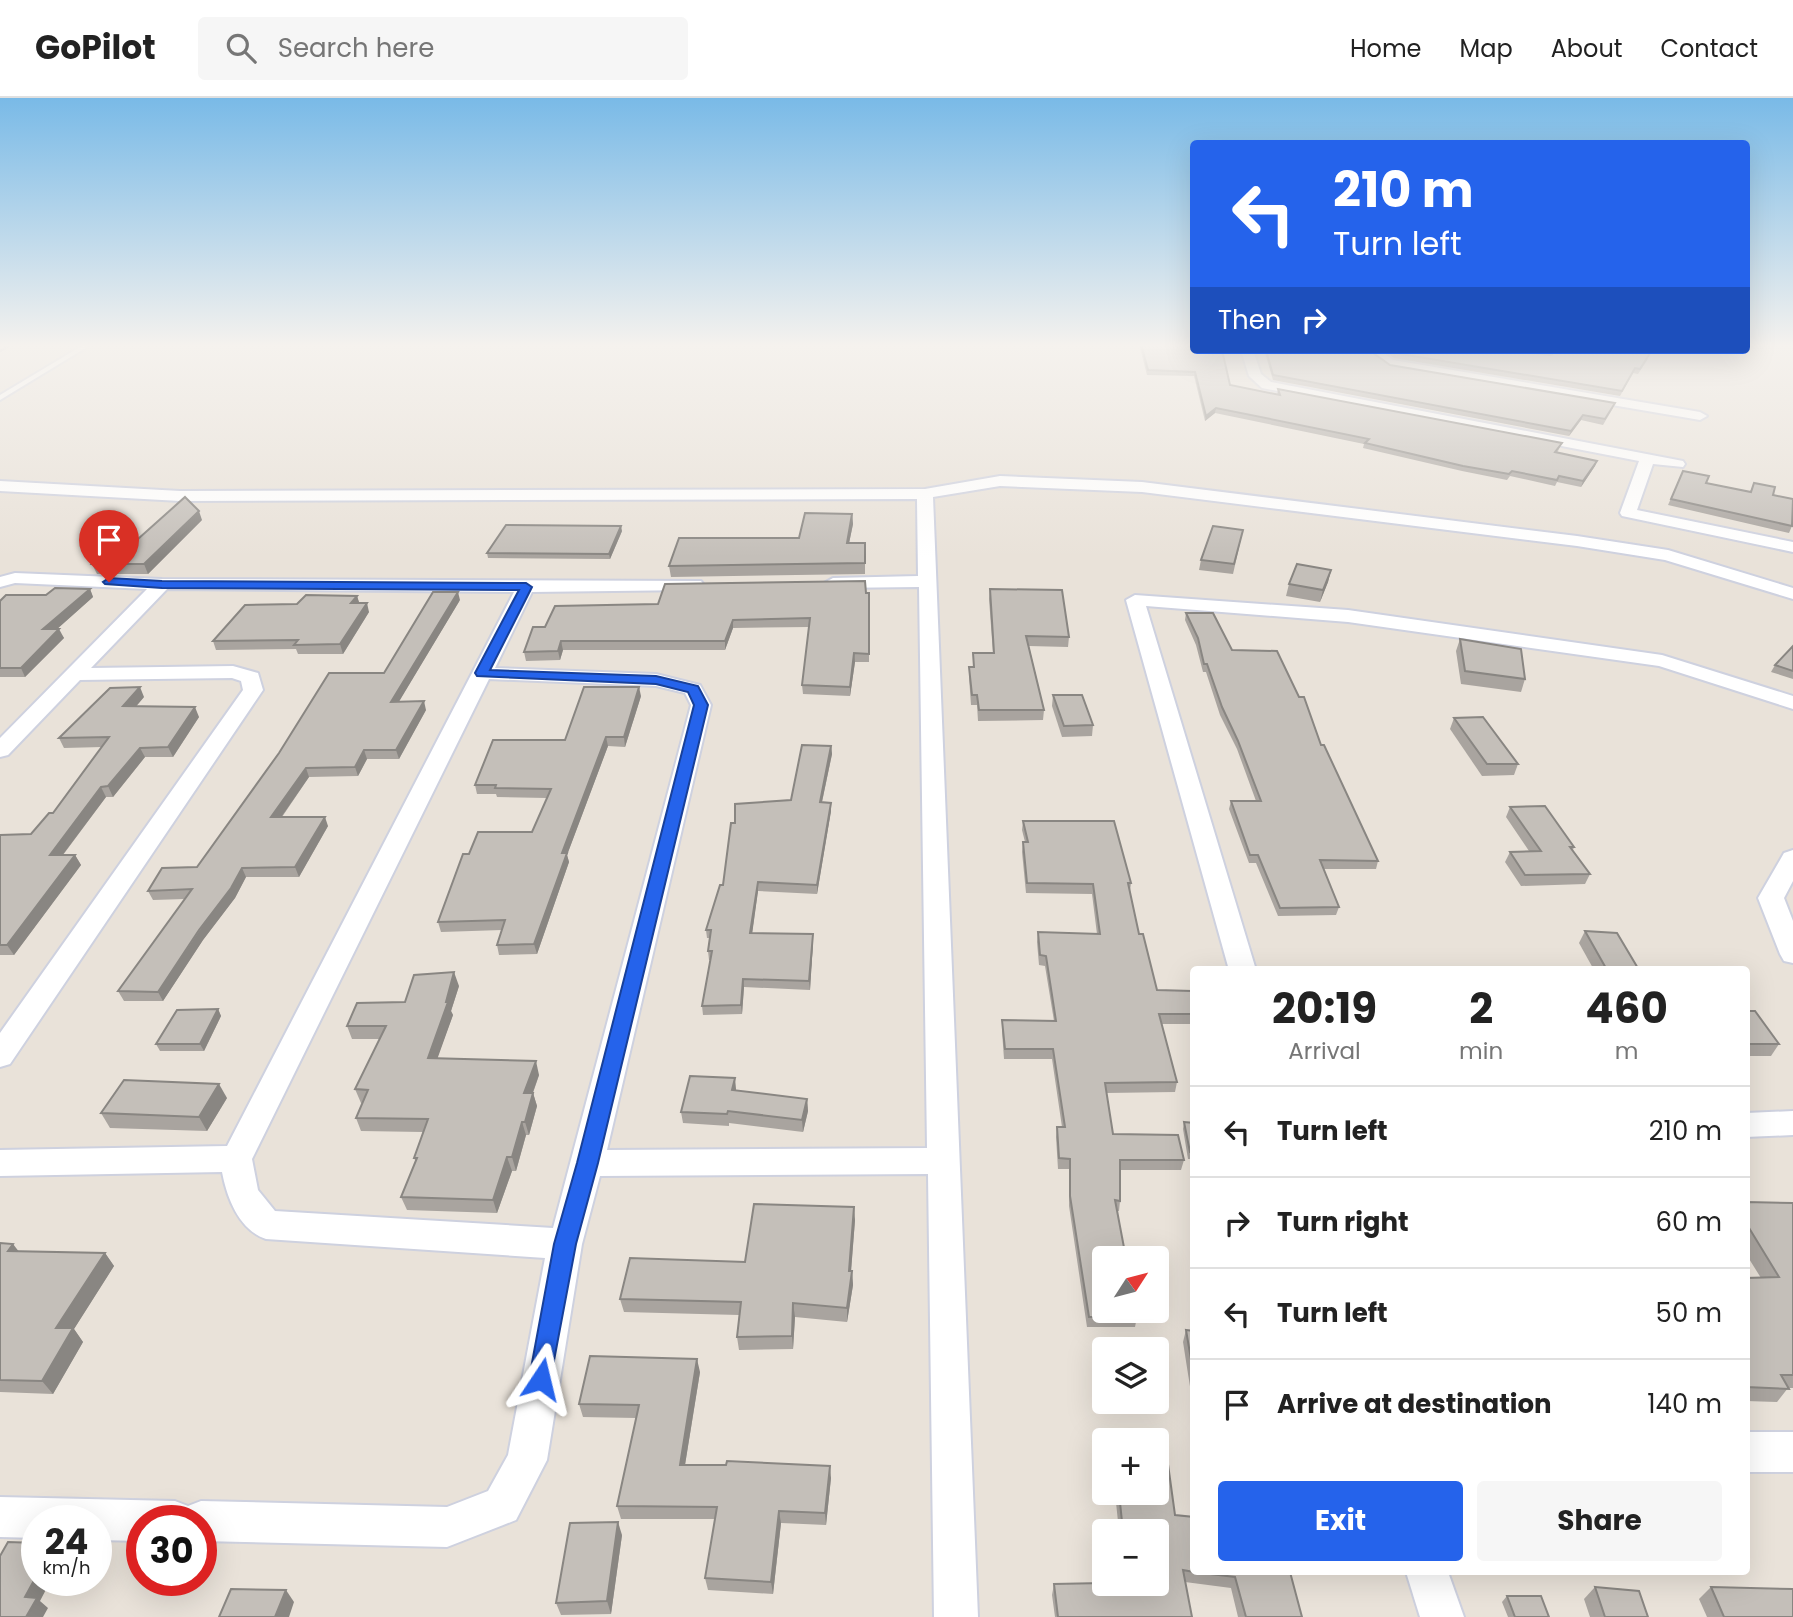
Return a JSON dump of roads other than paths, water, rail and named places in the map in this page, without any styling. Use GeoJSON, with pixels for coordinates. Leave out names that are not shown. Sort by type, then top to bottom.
{"type":"FeatureCollection","features":[{"type":"Feature","properties":{"kind":"street"},"geometry":{"type":"LineString","coordinates":[[1420,415],[1678,464]]}},
{"type":"Feature","properties":{"kind":"street"},"geometry":{"type":"LineString","coordinates":[[1693,415],[1700,416]]}},
{"type":"Feature","properties":{"kind":"street"},"geometry":{"type":"LineString","coordinates":[[1647,459],[1628,513],[1793,547]]}},
{"type":"Feature","properties":{"kind":"street"},"geometry":{"type":"LineString","coordinates":[[0,486],[180,496],[925,494],[1000,481],[1142,487],[1577,541],[1668,555],[1793,594]]}},
{"type":"Feature","properties":{"kind":"street"},"geometry":{"type":"LineString","coordinates":[[925,494],[956,1617]]}},
{"type":"Feature","properties":{"kind":"street"},"geometry":{"type":"LineString","coordinates":[[0,582],[15,578],[162,584],[526,587],[720,584]]}},
{"type":"Feature","properties":{"kind":"street"},"geometry":{"type":"LineString","coordinates":[[816,583],[927,582]]}},
{"type":"Feature","properties":{"kind":"street"},"geometry":{"type":"LineString","coordinates":[[0,750],[162,584]]}},
{"type":"Feature","properties":{"kind":"street"},"geometry":{"type":"LineString","coordinates":[[526,587],[236,1159],[243,1195],[266,1225],[565,1244]]}},
{"type":"Feature","properties":{"kind":"street"},"geometry":{"type":"LineString","coordinates":[[1242,966],[1135,600],[1348,616],[1662,661],[1793,703]]}},
{"type":"Feature","properties":{"kind":"street"},"geometry":{"type":"LineString","coordinates":[[0,1056],[253,690],[251,677],[233,672],[76,674]]}},
{"type":"Feature","properties":{"kind":"street"},"geometry":{"type":"LineString","coordinates":[[217,1521],[447,1527],[502,1506],[527,1460],[565,1244],[588,1163],[701,705],[693,689],[656,680],[482,673]]}},
{"type":"Feature","properties":{"kind":"street"},"geometry":{"type":"LineString","coordinates":[[1793,858],[1771,898],[1793,954]]}},
{"type":"Feature","properties":{"kind":"street"},"geometry":{"type":"LineString","coordinates":[[1750,1125],[1793,1123]]}},
{"type":"Feature","properties":{"kind":"street"},"geometry":{"type":"LineString","coordinates":[[0,1163],[236,1159]]}},
{"type":"Feature","properties":{"kind":"street"},"geometry":{"type":"LineString","coordinates":[[588,1163],[944,1161]]}},
{"type":"Feature","properties":{"kind":"street"},"geometry":{"type":"LineString","coordinates":[[1750,1452],[1793,1452]]}},
{"type":"Feature","properties":{"kind":"street"},"geometry":{"type":"LineString","coordinates":[[0,1517],[126,1520]]}},
{"type":"Feature","properties":{"kind":"street"},"geometry":{"type":"LineString","coordinates":[[1428,1575],[1442,1617]]}}]}
